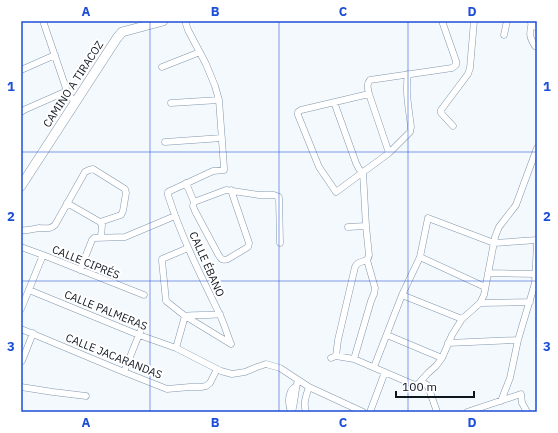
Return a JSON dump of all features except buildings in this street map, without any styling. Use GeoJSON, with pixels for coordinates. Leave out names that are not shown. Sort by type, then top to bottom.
{"type":"FeatureCollection","features":[{"type":"Feature","properties":{"kind":"street"},"geometry":{"type":"LineString","coordinates":[[43,21],[69,96],[76,102]]}},
{"type":"Feature","properties":{"kind":"street","name":"CAMINO A TIRACOZ"},"geometry":{"type":"LineString","coordinates":[[21,186],[122,32],[163,21]]}},
{"type":"Feature","properties":{"kind":"street"},"geometry":{"type":"LineString","coordinates":[[185,21],[215,86],[219,100],[224,170],[213,171],[186,184],[194,202],[193,206],[195,211],[222,260],[228,259],[249,245],[231,190]]}},
{"type":"Feature","properties":{"kind":"street"},"geometry":{"type":"LineString","coordinates":[[389,153],[369,94],[367,86],[368,82],[370,80],[452,68],[456,65],[456,61],[442,21]]}},
{"type":"Feature","properties":{"kind":"street"},"geometry":{"type":"LineString","coordinates":[[453,126],[441,113],[441,110],[468,74],[470,68],[474,21]]}},
{"type":"Feature","properties":{"kind":"street"},"geometry":{"type":"LineString","coordinates":[[504,35],[507,21]]}},
{"type":"Feature","properties":{"kind":"street"},"geometry":{"type":"LineString","coordinates":[[533,22],[530,30],[531,40],[535,46]]}},
{"type":"Feature","properties":{"kind":"street"},"geometry":{"type":"LineString","coordinates":[[162,67],[200,52]]}},
{"type":"Feature","properties":{"kind":"street"},"geometry":{"type":"LineString","coordinates":[[21,70],[55,55]]}},
{"type":"Feature","properties":{"kind":"street"},"geometry":{"type":"LineString","coordinates":[[369,94],[301,110],[298,112],[319,167],[336,192],[389,153],[410,132],[411,127],[407,94],[408,74]]}},
{"type":"Feature","properties":{"kind":"street"},"geometry":{"type":"LineString","coordinates":[[21,112],[67,91]]}},
{"type":"Feature","properties":{"kind":"street"},"geometry":{"type":"LineString","coordinates":[[171,103],[219,100]]}},
{"type":"Feature","properties":{"kind":"street"},"geometry":{"type":"LineString","coordinates":[[334,102],[356,164],[363,173],[369,255],[367,260],[375,288],[354,359]]}},
{"type":"Feature","properties":{"kind":"street"},"geometry":{"type":"LineString","coordinates":[[165,142],[222,138]]}},
{"type":"Feature","properties":{"kind":"street"},"geometry":{"type":"LineString","coordinates":[[367,260],[356,264],[334,357],[354,359],[416,385],[421,382],[442,358],[452,335],[462,319],[480,303],[484,295],[494,243],[499,227],[516,205],[537,148]]}},
{"type":"Feature","properties":{"kind":"street"},"geometry":{"type":"LineString","coordinates":[[21,230],[27,231],[39,228],[52,228],[85,172],[92,169],[125,189],[126,193],[121,215],[100,222]]}},
{"type":"Feature","properties":{"kind":"street","name":"CALLE ÉBANO"},"geometry":{"type":"LineString","coordinates":[[186,184],[168,192],[175,216],[188,248],[220,314],[231,344],[186,316]]}},
{"type":"Feature","properties":{"kind":"street"},"geometry":{"type":"LineString","coordinates":[[194,202],[226,190],[259,195],[274,195],[279,198],[280,243]]}},
{"type":"Feature","properties":{"kind":"street"},"geometry":{"type":"LineString","coordinates":[[67,203],[100,222],[102,225],[101,237]]}},
{"type":"Feature","properties":{"kind":"street"},"geometry":{"type":"LineString","coordinates":[[80,270],[94,238],[125,237],[175,216]]}},
{"type":"Feature","properties":{"kind":"street"},"geometry":{"type":"LineString","coordinates":[[374,367],[402,295],[420,257],[428,218],[494,243],[537,240]]}},
{"type":"Feature","properties":{"kind":"street"},"geometry":{"type":"LineString","coordinates":[[348,227],[366,226]]}},
{"type":"Feature","properties":{"kind":"street"},"geometry":{"type":"LineString","coordinates":[[502,400],[510,378],[518,340],[535,283],[537,243]]}},
{"type":"Feature","properties":{"kind":"street","name":"CALLE CIPRÉS"},"geometry":{"type":"LineString","coordinates":[[21,248],[43,255],[144,295]]}},
{"type":"Feature","properties":{"kind":"street"},"geometry":{"type":"LineString","coordinates":[[188,248],[162,259],[166,301],[186,316],[196,314],[220,314]]}},
{"type":"Feature","properties":{"kind":"street"},"geometry":{"type":"LineString","coordinates":[[21,309],[43,255]]}},
{"type":"Feature","properties":{"kind":"street"},"geometry":{"type":"LineString","coordinates":[[420,257],[485,287]]}},
{"type":"Feature","properties":{"kind":"street"},"geometry":{"type":"LineString","coordinates":[[488,273],[535,274]]}},
{"type":"Feature","properties":{"kind":"street","name":"CALLE PALMERAS"},"geometry":{"type":"LineString","coordinates":[[29,290],[138,335],[176,348],[217,369],[232,374],[245,372],[266,364],[280,368],[297,383],[309,386],[363,412]]}},
{"type":"Feature","properties":{"kind":"street"},"geometry":{"type":"LineString","coordinates":[[402,295],[462,319]]}},
{"type":"Feature","properties":{"kind":"street"},"geometry":{"type":"LineString","coordinates":[[480,303],[530,302]]}},
{"type":"Feature","properties":{"kind":"street"},"geometry":{"type":"LineString","coordinates":[[176,348],[186,316]]}},
{"type":"Feature","properties":{"kind":"street"},"geometry":{"type":"LineString","coordinates":[[124,372],[142,327]]}},
{"type":"Feature","properties":{"kind":"street","name":"CALLE JACARANDAS"},"geometry":{"type":"LineString","coordinates":[[21,329],[167,389],[206,386],[210,383],[217,369]]}},
{"type":"Feature","properties":{"kind":"street"},"geometry":{"type":"LineString","coordinates":[[22,361],[33,333]]}},
{"type":"Feature","properties":{"kind":"street"},"geometry":{"type":"LineString","coordinates":[[387,335],[442,358]]}},
{"type":"Feature","properties":{"kind":"street"},"geometry":{"type":"LineString","coordinates":[[448,343],[518,340]]}},
{"type":"Feature","properties":{"kind":"street"},"geometry":{"type":"LineString","coordinates":[[370,412],[385,372]]}},
{"type":"Feature","properties":{"kind":"street"},"geometry":{"type":"LineString","coordinates":[[421,382],[429,388],[437,412]]}},
{"type":"Feature","properties":{"kind":"street"},"geometry":{"type":"LineString","coordinates":[[291,412],[297,383]]}},
{"type":"Feature","properties":{"kind":"street"},"geometry":{"type":"LineString","coordinates":[[306,412],[304,401],[309,386]]}},
{"type":"Feature","properties":{"kind":"street"},"geometry":{"type":"LineString","coordinates":[[21,387],[86,396]]}},
{"type":"Feature","properties":{"kind":"street"},"geometry":{"type":"LineString","coordinates":[[467,412],[521,394],[522,403],[527,412]]}}]}
